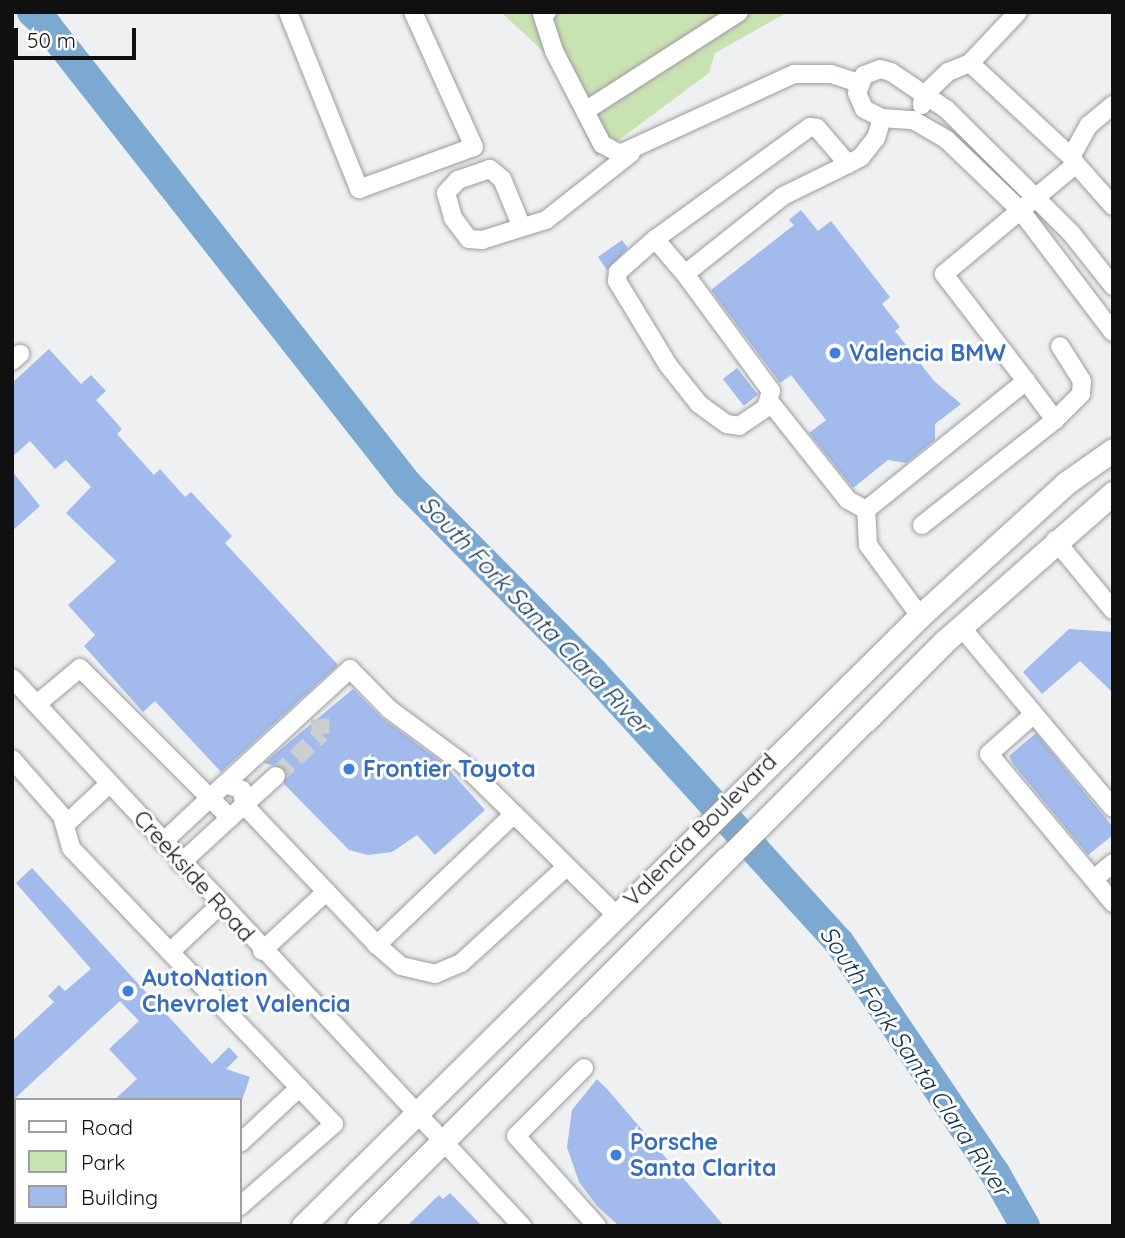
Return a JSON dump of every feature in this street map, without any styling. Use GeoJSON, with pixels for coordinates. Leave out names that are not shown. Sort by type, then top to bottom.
{"type":"FeatureCollection","features":[{"type":"Feature","properties":{"kind":"main road","name":"Valencia Boulevard"},"geometry":{"type":"LineString","coordinates":[[303,1226],[413,1113],[765,765],[920,616],[1066,483],[1113,450]]}},
{"type":"Feature","properties":{"kind":"main road","name":"Valencia Boulevard"},"geometry":{"type":"LineString","coordinates":[[359,1226],[439,1141],[961,627],[1055,540],[1113,494]]}},
{"type":"Feature","properties":{"kind":"street"},"geometry":{"type":"LineString","coordinates":[[288,12],[359,189],[474,147],[413,12]]}},
{"type":"Feature","properties":{"kind":"street"},"geometry":{"type":"LineString","coordinates":[[585,111],[739,12]]}},
{"type":"Feature","properties":{"kind":"street"},"geometry":{"type":"LineString","coordinates":[[913,120],[923,96],[948,72],[970,63],[1018,12]]}},
{"type":"Feature","properties":{"kind":"street"},"geometry":{"type":"LineString","coordinates":[[542,13],[554,51],[602,144],[610,151],[631,153]]}},
{"type":"Feature","properties":{"kind":"street"},"geometry":{"type":"LineString","coordinates":[[970,63],[1074,161],[1113,206]]}},
{"type":"Feature","properties":{"kind":"street"},"geometry":{"type":"LineString","coordinates":[[858,83],[880,69],[946,109],[1038,199],[1113,286]]}},
{"type":"Feature","properties":{"kind":"street"},"geometry":{"type":"LineString","coordinates":[[521,225],[502,179],[490,169],[458,180],[446,194],[453,218],[469,239],[482,240],[521,225],[546,220],[631,153],[794,74],[831,74],[858,83]]}},
{"type":"Feature","properties":{"kind":"street"},"geometry":{"type":"LineString","coordinates":[[858,83],[864,109],[882,118],[913,120],[947,140],[1021,211],[1113,332]]}},
{"type":"Feature","properties":{"kind":"street"},"geometry":{"type":"LineString","coordinates":[[1055,420],[944,274],[1038,199],[1074,161],[1089,125],[1113,105]]}},
{"type":"Feature","properties":{"kind":"street"},"geometry":{"type":"LineString","coordinates":[[684,274],[783,195],[848,164],[870,149],[882,118]]}},
{"type":"Feature","properties":{"kind":"street"},"geometry":{"type":"LineString","coordinates":[[771,402],[739,426],[727,424],[699,404],[668,365],[617,281],[618,272],[655,239],[810,127],[817,128],[848,164]]}},
{"type":"Feature","properties":{"kind":"street"},"geometry":{"type":"LineString","coordinates":[[655,239],[771,391],[771,402],[848,500],[866,510]]}},
{"type":"Feature","properties":{"kind":"street"},"geometry":{"type":"LineString","coordinates":[[922,525],[1055,420],[1081,394],[1082,381],[1060,346]]}},
{"type":"Feature","properties":{"kind":"street"},"geometry":{"type":"LineString","coordinates":[[866,510],[1026,381]]}},
{"type":"Feature","properties":{"kind":"street"},"geometry":{"type":"LineString","coordinates":[[866,510],[867,545],[920,616]]}},
{"type":"Feature","properties":{"kind":"street"},"geometry":{"type":"LineString","coordinates":[[1055,540],[1113,610]]}},
{"type":"Feature","properties":{"kind":"street"},"geometry":{"type":"LineString","coordinates":[[961,627],[1113,808]]}},
{"type":"Feature","properties":{"kind":"street"},"geometry":{"type":"LineString","coordinates":[[37,704],[80,668],[230,818]]}},
{"type":"Feature","properties":{"kind":"street"},"geometry":{"type":"LineString","coordinates":[[163,842],[225,783],[315,713],[350,669],[389,709],[461,762],[615,914]]}},
{"type":"Feature","properties":{"kind":"street","name":"Creekside Road"},"geometry":{"type":"LineString","coordinates":[[14,685],[37,704],[262,951],[522,1226]]}},
{"type":"Feature","properties":{"kind":"street"},"geometry":{"type":"LineString","coordinates":[[1034,714],[989,754],[1113,903]]}},
{"type":"Feature","properties":{"kind":"street"},"geometry":{"type":"LineString","coordinates":[[12,759],[65,825],[71,848],[334,1124],[242,1204]]}},
{"type":"Feature","properties":{"kind":"street"},"geometry":{"type":"LineString","coordinates":[[181,863],[276,776]]}},
{"type":"Feature","properties":{"kind":"street"},"geometry":{"type":"LineString","coordinates":[[225,783],[242,790],[244,804],[377,945],[401,966],[435,974],[461,963],[566,867]]}},
{"type":"Feature","properties":{"kind":"street"},"geometry":{"type":"LineString","coordinates":[[65,825],[109,784]]}},
{"type":"Feature","properties":{"kind":"street"},"geometry":{"type":"LineString","coordinates":[[377,945],[514,814]]}},
{"type":"Feature","properties":{"kind":"street"},"geometry":{"type":"LineString","coordinates":[[1094,879],[1113,863]]}},
{"type":"Feature","properties":{"kind":"street"},"geometry":{"type":"LineString","coordinates":[[262,951],[326,892]]}},
{"type":"Feature","properties":{"kind":"street"},"geometry":{"type":"LineString","coordinates":[[170,952],[220,905]]}},
{"type":"Feature","properties":{"kind":"street"},"geometry":{"type":"LineString","coordinates":[[584,1068],[516,1136],[596,1225]]}},
{"type":"Feature","properties":{"kind":"street"},"geometry":{"type":"LineString","coordinates":[[242,1141],[299,1088]]}},
{"type":"Feature","properties":{"kind":"green space"},"geometry":{"type":"Polygon","coordinates":[[[493,12],[788,12],[715,53],[709,73],[596,157],[546,54],[503,14],[493,12]]]}},
{"type":"Feature","properties":{"kind":"building","name":"Valencia BMW"},"geometry":{"type":"Polygon","coordinates":[[[801,210],[818,231],[831,221],[890,297],[882,304],[900,327],[895,331],[934,381],[961,404],[935,424],[935,440],[906,463],[888,460],[853,488],[809,433],[826,420],[791,375],[780,383],[711,290],[794,225],[789,220],[801,210]]]}},
{"type":"Feature","properties":{"kind":"building"},"geometry":{"type":"Polygon","coordinates":[[[622,240],[628,248],[607,270],[598,257],[622,240]]]}},
{"type":"Feature","properties":{"kind":"building"},"geometry":{"type":"Polygon","coordinates":[[[49,349],[81,384],[91,375],[106,391],[96,400],[122,429],[117,434],[154,475],[160,469],[185,497],[191,492],[232,536],[225,543],[338,665],[221,772],[155,701],[143,712],[84,646],[95,635],[68,605],[116,561],[66,513],[91,487],[66,460],[55,469],[30,441],[12,457],[12,383],[49,349]]]}},
{"type":"Feature","properties":{"kind":"building"},"geometry":{"type":"Polygon","coordinates":[[[737,368],[758,395],[744,406],[723,379],[737,368]]]}},
{"type":"Feature","properties":{"kind":"building"},"geometry":{"type":"Polygon","coordinates":[[[12,471],[40,506],[12,531],[12,471]]]}},
{"type":"Feature","properties":{"kind":"building"},"geometry":{"type":"Polygon","coordinates":[[[1069,629],[1113,632],[1113,693],[1080,661],[1042,694],[1023,672],[1069,629]]]}},
{"type":"Feature","properties":{"kind":"building","name":"Frontier Toyota"},"geometry":{"type":"Polygon","coordinates":[[[353,689],[382,718],[443,763],[485,810],[435,855],[417,835],[392,852],[368,855],[349,850],[284,784],[284,768],[264,763],[353,689]]]}},
{"type":"Feature","properties":{"kind":"building"},"geometry":{"type":"Polygon","coordinates":[[[1036,733],[1113,827],[1113,835],[1088,855],[1009,756],[1036,733]]]}},
{"type":"Feature","properties":{"kind":"building","name":"AutoNation Chevrolet Valencia"},"geometry":{"type":"Polygon","coordinates":[[[32,868],[212,1064],[229,1047],[238,1057],[226,1069],[250,1077],[242,1100],[116,1098],[137,1079],[109,1049],[139,1021],[120,1001],[12,1101],[12,1041],[54,1002],[48,996],[59,985],[65,991],[91,969],[16,883],[32,868]]]}},
{"type":"Feature","properties":{"kind":"building","name":"Porsche Santa Clarita"},"geometry":{"type":"Polygon","coordinates":[[[597,1079],[724,1226],[619,1226],[597,1206],[579,1182],[567,1147],[572,1110],[597,1079]]]}},
{"type":"Feature","properties":{"kind":"building"},"geometry":{"type":"Polygon","coordinates":[[[450,1193],[482,1226],[407,1226],[439,1195],[443,1199],[450,1193]]]}},
{"type":"Feature","properties":{"kind":"waterway","name":"South Fork Santa Clara River"},"geometry":{"type":"LineString","coordinates":[[32,12],[47,26],[407,484],[594,673],[839,942],[995,1173],[1025,1226]]}},
{"type":"Feature","properties":{"kind":"tunnel"},"geometry":{"type":"LineString","coordinates":[[276,776],[321,734],[320,719]]}},
{"type":"Feature","properties":{"kind":"place","name":"Valencia BMW"},"geometry":{"type":"Point","coordinates":[835,353]}},
{"type":"Feature","properties":{"kind":"place","name":"Frontier Toyota"},"geometry":{"type":"Point","coordinates":[349,769]}},
{"type":"Feature","properties":{"kind":"place","name":"AutoNation Chevrolet Valencia"},"geometry":{"type":"Point","coordinates":[128,991]}},
{"type":"Feature","properties":{"kind":"place","name":"Porsche Santa Clarita"},"geometry":{"type":"Point","coordinates":[616,1155]}}]}
